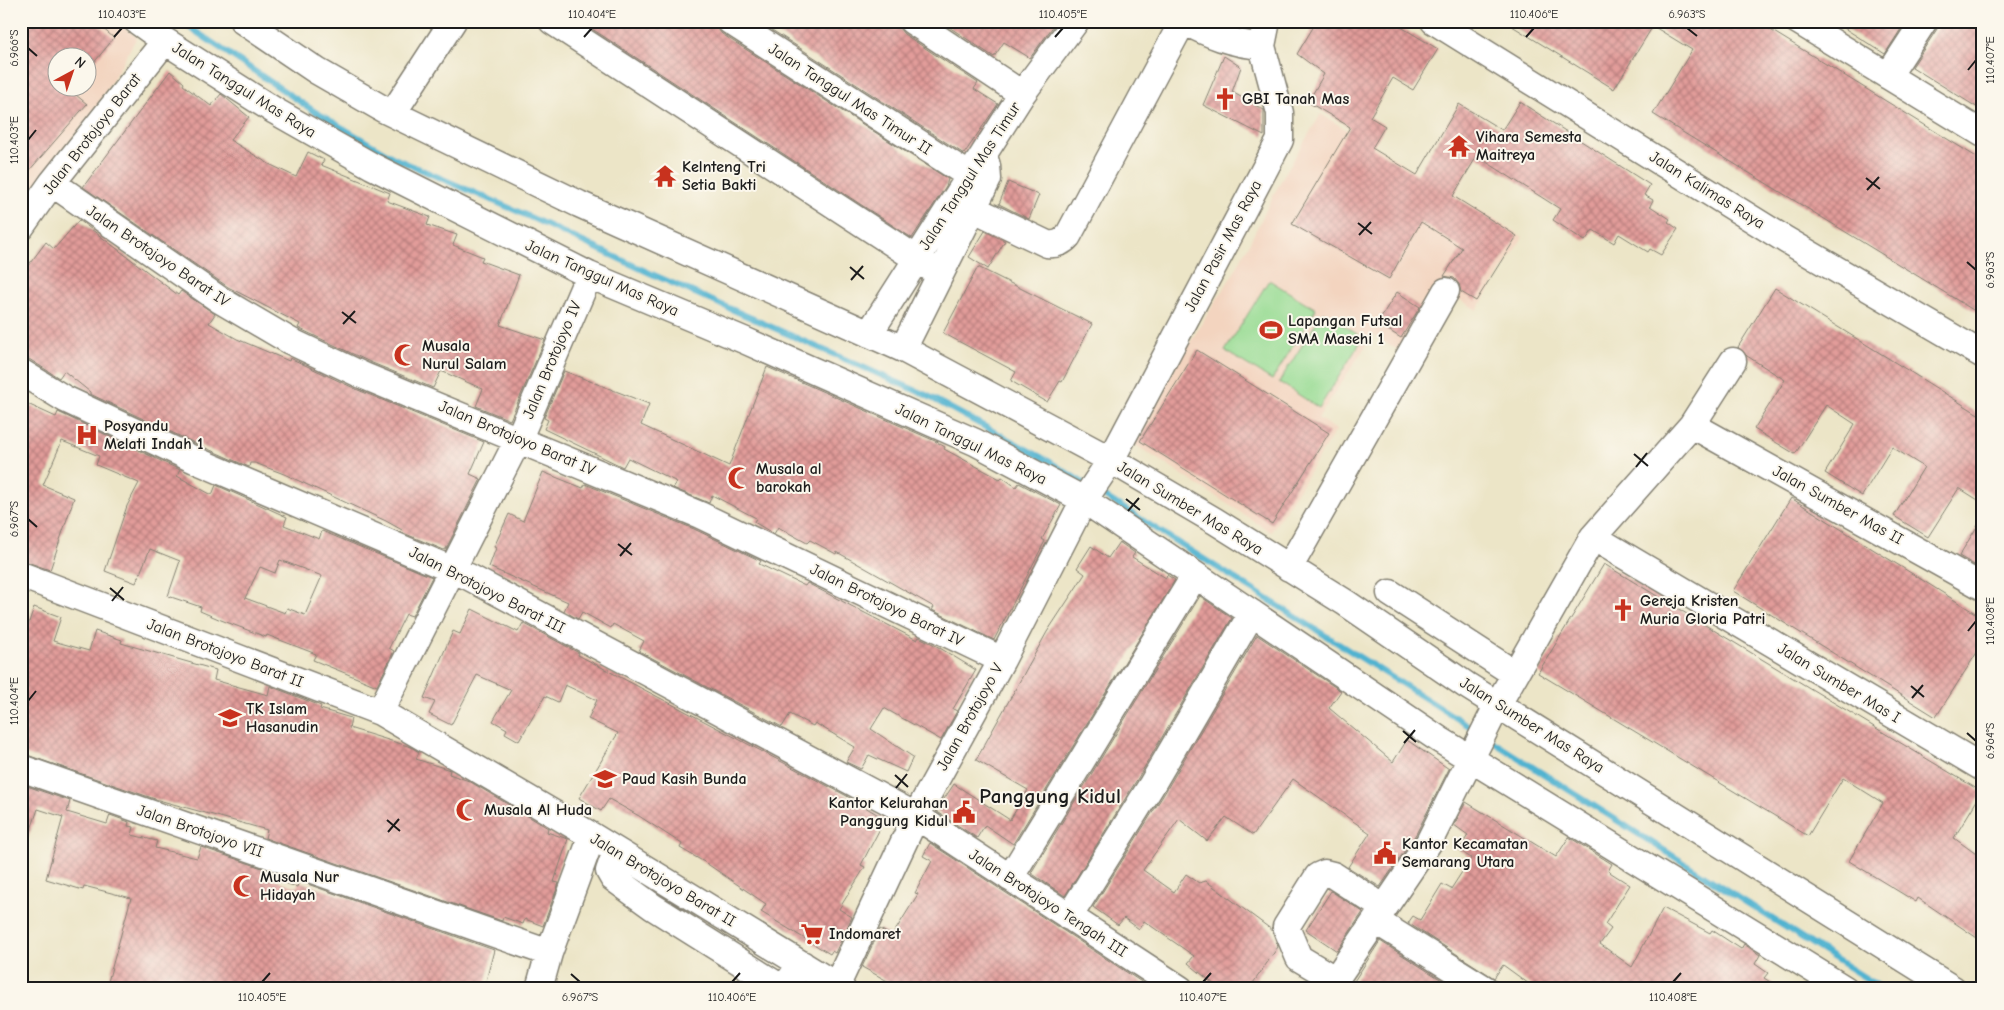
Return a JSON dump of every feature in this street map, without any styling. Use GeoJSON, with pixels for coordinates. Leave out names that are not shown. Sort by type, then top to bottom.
{"type":"FeatureCollection","features":[{"type":"Feature","properties":{"kind":"street","name":"Jalan Tanggul Mas Raya"},"geometry":{"type":"LineString","coordinates":[[137,21],[165,42],[275,111],[364,162],[589,275],[746,340],[966,438],[1086,499]]}},
{"type":"Feature","properties":{"kind":"street"},"geometry":{"type":"LineString","coordinates":[[243,21],[317,70],[388,111],[579,204],[903,349],[1107,466]]}},
{"type":"Feature","properties":{"kind":"street"},"geometry":{"type":"LineString","coordinates":[[388,111],[440,21]]}},
{"type":"Feature","properties":{"kind":"street"},"geometry":{"type":"LineString","coordinates":[[388,111],[453,21]]}},
{"type":"Feature","properties":{"kind":"street"},"geometry":{"type":"LineString","coordinates":[[552,21],[940,274]]}},
{"type":"Feature","properties":{"kind":"street","name":"Jalan Tanggul Mas Timur II"},"geometry":{"type":"LineString","coordinates":[[730,21],[977,166]]}},
{"type":"Feature","properties":{"kind":"street"},"geometry":{"type":"LineString","coordinates":[[912,21],[1022,94]]}},
{"type":"Feature","properties":{"kind":"street","name":"Jalan Tanggul Mas Timur"},"geometry":{"type":"LineString","coordinates":[[868,334],[1022,94],[1076,21]]}},
{"type":"Feature","properties":{"kind":"street"},"geometry":{"type":"LineString","coordinates":[[974,209],[1047,244],[1054,245],[1063,241],[1068,236],[1183,21],[1209,35],[1231,43],[1262,46]]}},
{"type":"Feature","properties":{"kind":"street","name":"Jalan Pasir Mas Raya"},"geometry":{"type":"LineString","coordinates":[[1086,499],[1107,466],[1280,140],[1280,113],[1262,46],[1267,21]]}},
{"type":"Feature","properties":{"kind":"street","name":"Jalan Kalimas Raya"},"geometry":{"type":"LineString","coordinates":[[1434,21],[1786,240],[1983,355]]}},
{"type":"Feature","properties":{"kind":"street"},"geometry":{"type":"LineString","coordinates":[[1798,21],[1983,134]]}},
{"type":"Feature","properties":{"kind":"street"},"geometry":{"type":"LineString","coordinates":[[1888,76],[1924,21]]}},
{"type":"Feature","properties":{"kind":"street","name":"Jalan Brotojoyo Barat"},"geometry":{"type":"LineString","coordinates":[[21,227],[52,183],[165,42]]}},
{"type":"Feature","properties":{"kind":"street"},"geometry":{"type":"LineString","coordinates":[[903,349],[988,179],[987,166],[977,166]]}},
{"type":"Feature","properties":{"kind":"street","name":"Jalan Brotojoyo Barat IV"},"geometry":{"type":"LineString","coordinates":[[52,183],[220,300],[290,342],[364,376],[518,438],[700,515],[1002,660]]}},
{"type":"Feature","properties":{"kind":"street","name":"Jalan Brotojoyo IV"},"geometry":{"type":"LineString","coordinates":[[380,712],[454,569],[518,438],[589,275]]}},
{"type":"Feature","properties":{"kind":"street"},"geometry":{"type":"LineString","coordinates":[[1289,568],[1446,291]]}},
{"type":"Feature","properties":{"kind":"street"},"geometry":{"type":"LineString","coordinates":[[1485,989],[1380,915],[1333,875],[1325,873],[1318,876],[1286,927],[1299,958],[1332,984],[1380,915],[1429,842],[1496,708],[1593,537],[1692,425],[1733,361]]}},
{"type":"Feature","properties":{"kind":"street","name":"Jalan Brotojoyo Barat III"},"geometry":{"type":"LineString","coordinates":[[21,372],[65,399],[195,460],[454,569],[916,816]]}},
{"type":"Feature","properties":{"kind":"street","name":"Jalan Sumber Mas II"},"geometry":{"type":"LineString","coordinates":[[1692,425],[1983,587]]}},
{"type":"Feature","properties":{"kind":"street","name":"Jalan Sumber Mas Raya"},"geometry":{"type":"LineString","coordinates":[[1107,466],[1289,568],[1496,708],[1953,989]]}},
{"type":"Feature","properties":{"kind":"street"},"geometry":{"type":"LineString","coordinates":[[1086,499],[1252,614],[1471,757],[1845,989]]}},
{"type":"Feature","properties":{"kind":"street","name":"Jalan Brotojoyo V"},"geometry":{"type":"LineString","coordinates":[[838,988],[916,816],[1002,660],[1086,499]]}},
{"type":"Feature","properties":{"kind":"street","name":"Jalan Sumber Mas I"},"geometry":{"type":"LineString","coordinates":[[1593,537],[1983,768]]}},
{"type":"Feature","properties":{"kind":"street","name":"Jalan Brotojoyo Barat II"},"geometry":{"type":"LineString","coordinates":[[21,575],[380,712],[592,836],[838,988]]}},
{"type":"Feature","properties":{"kind":"street"},"geometry":{"type":"LineString","coordinates":[[1010,878],[1195,575]]}},
{"type":"Feature","properties":{"kind":"street"},"geometry":{"type":"LineString","coordinates":[[1390,593],[1515,674]]}},
{"type":"Feature","properties":{"kind":"street"},"geometry":{"type":"LineString","coordinates":[[1069,917],[1151,786],[1252,614]]}},
{"type":"Feature","properties":{"kind":"street","name":"Jalan Brotojoyo VII"},"geometry":{"type":"LineString","coordinates":[[21,768],[549,953]]}},
{"type":"Feature","properties":{"kind":"street","name":"Jalan Brotojoyo Tengah III"},"geometry":{"type":"LineString","coordinates":[[916,816],[1180,989]]}},
{"type":"Feature","properties":{"kind":"street"},"geometry":{"type":"LineString","coordinates":[[539,989],[549,953],[592,836]]}},
{"type":"Feature","properties":{"kind":"shaded area"},"geometry":{"type":"Polygon","coordinates":[[[21,21],[116,21],[137,37],[93,114],[21,202],[21,21]]]}},
{"type":"Feature","properties":{"kind":"shaded area"},"geometry":{"type":"Polygon","coordinates":[[[1321,114],[1523,237],[1477,310],[1439,287],[1400,351],[1373,335],[1318,418],[1336,430],[1271,532],[1128,440],[1235,271],[1284,175],[1321,114]]]}},
{"type":"Feature","properties":{"kind":"green space","name":"Lapangan Futsal SMA Masehi 1"},"geometry":{"type":"Polygon","coordinates":[[[1269,280],[1316,309],[1272,380],[1225,351],[1269,280]]]}},
{"type":"Feature","properties":{"kind":"green space","name":"Lapangan Futsal SMA Masehi 1"},"geometry":{"type":"Polygon","coordinates":[[[1323,312],[1363,338],[1319,408],[1279,382],[1323,312]]]}},
{"type":"Feature","properties":{"kind":"building"},"geometry":{"type":"Polygon","coordinates":[[[21,21],[94,21],[114,38],[98,58],[98,48],[48,48],[48,98],[80,98],[87,104],[21,180],[21,21]]]}},
{"type":"Feature","properties":{"kind":"building"},"geometry":{"type":"Polygon","coordinates":[[[580,21],[715,21],[717,28],[722,34],[948,179],[946,186],[912,238],[580,21]]]}},
{"type":"Feature","properties":{"kind":"building"},"geometry":{"type":"Polygon","coordinates":[[[758,21],[897,21],[899,28],[904,34],[978,83],[974,89],[998,104],[964,154],[758,21]]]}},
{"type":"Feature","properties":{"kind":"building"},"geometry":{"type":"Polygon","coordinates":[[[940,21],[1057,21],[1030,58],[1004,42],[994,57],[940,21]]]}},
{"type":"Feature","properties":{"kind":"building"},"geometry":{"type":"Polygon","coordinates":[[[1317,21],[1391,21],[1438,49],[1413,90],[1393,78],[1370,117],[1385,126],[1372,148],[1417,175],[1459,104],[1502,130],[1520,102],[1650,185],[1644,195],[1653,200],[1650,206],[1670,219],[1668,222],[1678,229],[1661,255],[1650,249],[1648,252],[1619,234],[1614,243],[1593,230],[1585,241],[1553,220],[1560,209],[1477,156],[1453,196],[1517,236],[1476,301],[1461,292],[1459,284],[1454,278],[1444,276],[1462,248],[1421,222],[1389,279],[1292,224],[1350,127],[1308,102],[1324,74],[1297,54],[1317,21]]]}},
{"type":"Feature","properties":{"kind":"building"},"geometry":{"type":"Polygon","coordinates":[[[1504,21],[1756,21],[1983,161],[1983,316],[1653,114],[1692,50],[1653,26],[1614,89],[1504,21]]]}},
{"type":"Feature","properties":{"kind":"building"},"geometry":{"type":"Polygon","coordinates":[[[1833,21],[1906,21],[1885,54],[1833,21]]]}},
{"type":"Feature","properties":{"kind":"building"},"geometry":{"type":"Polygon","coordinates":[[[1939,21],[1983,21],[1983,111],[1912,67],[1937,29],[1939,21]]]}},
{"type":"Feature","properties":{"kind":"building","name":"GBI Tanah Mas"},"geometry":{"type":"Polygon","coordinates":[[[1224,56],[1241,67],[1232,92],[1264,110],[1264,136],[1203,105],[1224,56]]]}},
{"type":"Feature","properties":{"kind":"building"},"geometry":{"type":"Polygon","coordinates":[[[170,71],[184,83],[183,85],[211,106],[221,94],[249,117],[230,140],[269,164],[296,177],[308,152],[324,160],[321,165],[390,193],[387,201],[430,217],[427,225],[457,235],[453,245],[483,257],[481,261],[519,275],[500,325],[545,340],[510,420],[476,406],[483,389],[441,371],[433,388],[370,362],[298,328],[300,324],[228,287],[83,187],[170,71]]]}},
{"type":"Feature","properties":{"kind":"building"},"geometry":{"type":"Polygon","coordinates":[[[1008,182],[1039,195],[1029,219],[999,204],[1008,182]]]}},
{"type":"Feature","properties":{"kind":"building"},"geometry":{"type":"Polygon","coordinates":[[[79,220],[178,295],[181,291],[215,314],[209,323],[237,339],[289,361],[290,358],[358,390],[484,442],[470,474],[481,479],[446,549],[444,550],[401,532],[402,530],[386,521],[284,474],[255,463],[250,463],[249,467],[201,446],[90,394],[64,371],[59,378],[29,359],[21,357],[21,275],[46,242],[54,249],[79,220]]]}},
{"type":"Feature","properties":{"kind":"building"},"geometry":{"type":"Polygon","coordinates":[[[985,231],[1005,241],[988,269],[969,257],[985,231]]]}},
{"type":"Feature","properties":{"kind":"building"},"geometry":{"type":"Polygon","coordinates":[[[978,267],[1092,324],[1062,382],[1060,381],[1047,402],[1011,381],[1016,372],[943,333],[978,267]]]}},
{"type":"Feature","properties":{"kind":"building"},"geometry":{"type":"Polygon","coordinates":[[[1775,288],[1983,417],[1983,503],[1959,488],[1928,537],[1894,516],[1924,467],[1892,447],[1862,496],[1825,473],[1855,424],[1826,405],[1795,454],[1754,429],[1785,380],[1747,356],[1738,347],[1775,288]]]}},
{"type":"Feature","properties":{"kind":"building"},"geometry":{"type":"Polygon","coordinates":[[[1397,292],[1420,307],[1401,338],[1377,323],[1397,292]]]}},
{"type":"Feature","properties":{"kind":"building"},"geometry":{"type":"Polygon","coordinates":[[[1197,350],[1329,433],[1272,524],[1140,441],[1197,350]]]}},
{"type":"Feature","properties":{"kind":"building"},"geometry":{"type":"Polygon","coordinates":[[[767,367],[935,441],[945,447],[944,449],[1000,479],[1002,477],[1016,487],[1019,483],[1061,505],[1042,539],[1045,541],[994,640],[932,610],[934,607],[837,552],[836,554],[810,540],[807,543],[778,527],[774,534],[754,522],[756,518],[712,495],[709,503],[673,488],[677,482],[628,458],[623,467],[544,429],[548,420],[544,418],[564,371],[649,404],[641,425],[729,466],[767,367]]]}},
{"type":"Feature","properties":{"kind":"building"},"geometry":{"type":"Polygon","coordinates":[[[21,401],[56,417],[58,412],[180,470],[177,476],[212,495],[216,485],[287,517],[284,525],[319,539],[322,531],[432,577],[412,616],[406,614],[389,648],[394,651],[377,686],[313,660],[316,654],[221,620],[200,611],[201,607],[168,596],[180,561],[150,549],[136,583],[105,571],[127,506],[139,483],[96,465],[99,456],[62,441],[43,485],[74,498],[50,570],[21,560],[21,401]],[[280,560],[275,573],[260,567],[245,598],[285,613],[287,608],[305,615],[322,576],[280,560]]]}},
{"type":"Feature","properties":{"kind":"building"},"geometry":{"type":"Polygon","coordinates":[[[543,472],[583,488],[585,484],[694,529],[761,561],[759,564],[805,586],[807,583],[917,640],[919,637],[935,645],[976,670],[953,709],[957,711],[941,740],[884,708],[871,729],[913,757],[906,772],[869,755],[861,769],[846,762],[855,747],[815,723],[813,726],[790,714],[782,727],[639,651],[644,641],[613,624],[611,628],[582,612],[578,619],[564,611],[568,602],[489,567],[496,548],[494,547],[509,514],[523,521],[543,472]]]}},
{"type":"Feature","properties":{"kind":"building"},"geometry":{"type":"Polygon","coordinates":[[[1791,498],[1983,618],[1983,643],[1936,717],[1733,591],[1791,498]]]}},
{"type":"Feature","properties":{"kind":"building"},"geometry":{"type":"Polygon","coordinates":[[[1983,517],[1983,570],[1959,556],[1983,517]]]}},
{"type":"Feature","properties":{"kind":"building"},"geometry":{"type":"Polygon","coordinates":[[[1119,542],[1135,553],[1132,557],[1166,578],[1167,575],[1175,580],[1013,844],[985,825],[977,838],[936,811],[954,784],[1010,820],[1028,790],[976,760],[1047,632],[1085,574],[1077,568],[1091,546],[1108,558],[1119,542]]]}},
{"type":"Feature","properties":{"kind":"building"},"geometry":{"type":"Polygon","coordinates":[[[1604,564],[1982,792],[1954,838],[1983,859],[1983,942],[1918,898],[1916,902],[1849,861],[1883,803],[1843,778],[1808,836],[1538,673],[1604,564]]]}},
{"type":"Feature","properties":{"kind":"building"},"geometry":{"type":"Polygon","coordinates":[[[1200,596],[1232,618],[1138,778],[1065,896],[1031,873],[1200,596]]]}},
{"type":"Feature","properties":{"kind":"building"},"geometry":{"type":"Polygon","coordinates":[[[34,607],[61,617],[53,641],[89,651],[95,631],[122,640],[121,643],[216,670],[214,680],[268,695],[270,686],[321,706],[320,709],[351,718],[349,728],[411,747],[419,752],[416,759],[450,770],[449,774],[469,781],[548,828],[547,832],[568,839],[554,882],[559,883],[543,926],[525,919],[523,924],[503,917],[502,921],[265,838],[267,830],[155,799],[21,753],[21,646],[34,607]]]}},
{"type":"Feature","properties":{"kind":"building"},"geometry":{"type":"Polygon","coordinates":[[[472,609],[518,632],[523,623],[579,653],[578,655],[845,795],[885,819],[861,865],[865,867],[839,909],[852,917],[835,953],[832,951],[830,954],[761,912],[766,904],[706,863],[680,848],[682,844],[639,816],[609,799],[601,811],[579,798],[618,733],[588,719],[597,700],[565,685],[558,702],[545,696],[519,741],[505,733],[507,729],[493,721],[511,690],[477,675],[451,725],[429,714],[435,702],[424,698],[453,631],[460,634],[472,609]]]}},
{"type":"Feature","properties":{"kind":"building"},"geometry":{"type":"Polygon","coordinates":[[[1257,635],[1341,691],[1329,708],[1393,762],[1407,740],[1449,769],[1416,834],[1380,887],[1348,867],[1370,833],[1293,779],[1253,835],[1226,817],[1207,841],[1179,819],[1143,870],[1174,892],[1186,874],[1199,883],[1206,881],[1272,930],[1278,947],[1249,989],[1220,989],[1188,963],[1194,956],[1144,921],[1139,929],[1124,918],[1118,925],[1093,907],[1164,794],[1257,635]]]}},
{"type":"Feature","properties":{"kind":"building"},"geometry":{"type":"Polygon","coordinates":[[[21,784],[70,801],[67,812],[107,824],[110,815],[129,822],[128,826],[134,827],[132,835],[157,841],[155,848],[197,858],[201,847],[265,869],[263,876],[297,887],[299,881],[494,950],[484,989],[106,989],[131,898],[84,886],[83,890],[46,879],[63,817],[38,809],[24,850],[21,850],[21,784]]]}},
{"type":"Feature","properties":{"kind":"building"},"geometry":{"type":"Polygon","coordinates":[[[1466,802],[1556,857],[1569,837],[1612,864],[1608,871],[1630,885],[1605,924],[1611,929],[1600,944],[1632,967],[1663,908],[1710,933],[1712,930],[1741,949],[1744,944],[1760,955],[1755,964],[1768,973],[1764,978],[1781,989],[1536,989],[1503,965],[1494,978],[1408,923],[1413,916],[1420,920],[1442,884],[1451,889],[1471,858],[1459,850],[1468,835],[1454,825],[1466,802]]]}},
{"type":"Feature","properties":{"kind":"building"},"geometry":{"type":"Polygon","coordinates":[[[930,843],[1152,989],[902,989],[862,967],[880,929],[892,936],[918,894],[915,893],[932,861],[923,856],[930,843]]]}},
{"type":"Feature","properties":{"kind":"building"},"geometry":{"type":"Polygon","coordinates":[[[1331,891],[1363,912],[1337,951],[1306,930],[1331,891]]]}},
{"type":"Feature","properties":{"kind":"building"},"geometry":{"type":"Polygon","coordinates":[[[1380,941],[1456,989],[1349,989],[1380,941]]]}},
{"type":"Feature","properties":{"kind":"waterway"},"geometry":{"type":"LineString","coordinates":[[180,21],[314,111],[394,158],[519,212],[654,275],[926,395],[1050,462],[1088,486]]}},
{"type":"Feature","properties":{"kind":"waterway"},"geometry":{"type":"LineString","coordinates":[[1096,491],[1477,731]]}},
{"type":"Feature","properties":{"kind":"waterway"},"geometry":{"type":"LineString","coordinates":[[1487,738],[1883,989]]}},
{"type":"Feature","properties":{"kind":"place","name":"GBI Tanah Mas"},"geometry":{"type":"Point","coordinates":[1225,99]}},
{"type":"Feature","properties":{"kind":"place","name":"Vihara Semesta Maitreya"},"geometry":{"type":"Point","coordinates":[1459,146]}},
{"type":"Feature","properties":{"kind":"place","name":"Kelnteng Tri Setia Bakti"},"geometry":{"type":"Point","coordinates":[665,176]}},
{"type":"Feature","properties":{"kind":"place","name":"Lapangan Futsal SMA Masehi 1"},"geometry":{"type":"Point","coordinates":[1271,330]}},
{"type":"Feature","properties":{"kind":"place","name":"Musala Nurul Salam"},"geometry":{"type":"Point","coordinates":[405,355]}},
{"type":"Feature","properties":{"kind":"place","name":"Posyandu Melati Indah 1"},"geometry":{"type":"Point","coordinates":[87,435]}},
{"type":"Feature","properties":{"kind":"place","name":"Musala al barokah"},"geometry":{"type":"Point","coordinates":[739,478]}},
{"type":"Feature","properties":{"kind":"place","name":"Gereja Kristen Muria Gloria Patri"},"geometry":{"type":"Point","coordinates":[1623,610]}},
{"type":"Feature","properties":{"kind":"place","name":"TK Islam Hasanudin"},"geometry":{"type":"Point","coordinates":[230,718]}},
{"type":"Feature","properties":{"kind":"place","name":"Paud Kasih Bunda"},"geometry":{"type":"Point","coordinates":[605,779]}},
{"type":"Feature","properties":{"kind":"place","name":"Musala Al Huda"},"geometry":{"type":"Point","coordinates":[467,810]}},
{"type":"Feature","properties":{"kind":"place","name":"Kantor Kelurahan Panggung Kidul"},"geometry":{"type":"Point","coordinates":[964,812]}},
{"type":"Feature","properties":{"kind":"place","name":"Kantor Kecamatan Semarang Utara"},"geometry":{"type":"Point","coordinates":[1385,853]}},
{"type":"Feature","properties":{"kind":"place","name":"Musala Nur Hidayah"},"geometry":{"type":"Point","coordinates":[244,886]}},
{"type":"Feature","properties":{"kind":"place","name":"Indomaret"},"geometry":{"type":"Point","coordinates":[812,934]}},
{"type":"Feature","properties":{"kind":"district","name":"Panggung Kidul"},"geometry":{"type":"Point","coordinates":[1050,796]}}]}
